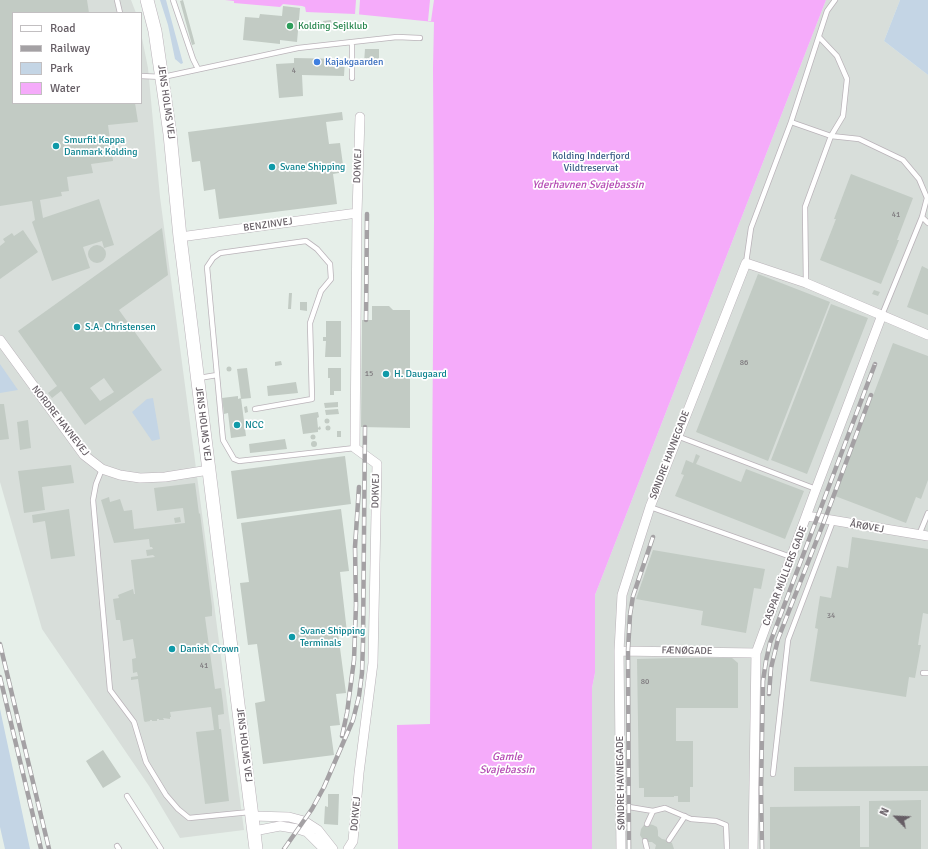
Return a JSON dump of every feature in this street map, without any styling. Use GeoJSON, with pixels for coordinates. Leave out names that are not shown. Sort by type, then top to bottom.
{"type":"FeatureCollection","features":[{"type":"Feature","properties":{"kind":"main road","name":"JENS HOLMS VEJ"},"geometry":{"type":"LineString","coordinates":[[147,0],[155,31],[163,77],[197,379],[256,849]]}},
{"type":"Feature","properties":{"kind":"street","name":"DOKVEJ"},"geometry":{"type":"LineString","coordinates":[[348,849],[353,841],[359,773],[374,655],[377,464],[355,448],[357,213],[360,117]]}},
{"type":"Feature","properties":{"kind":"street","name":"BENZINVEJ"},"geometry":{"type":"LineString","coordinates":[[180,237],[357,213]]}},
{"type":"Feature","properties":{"kind":"street"},"geometry":{"type":"LineString","coordinates":[[746,263],[806,283],[928,335]]}},
{"type":"Feature","properties":{"kind":"street","name":"SØNDRE HAVNEGADE"},"geometry":{"type":"LineString","coordinates":[[622,849],[619,651],[622,595],[650,507],[746,263]]}},
{"type":"Feature","properties":{"kind":"street","name":"CASPAR MÜLLERS GADE"},"geometry":{"type":"LineString","coordinates":[[753,849],[756,653],[816,488],[882,315]]}},
{"type":"Feature","properties":{"kind":"street","name":"NORDRE HAVNEVEJ"},"geometry":{"type":"LineString","coordinates":[[0,340],[84,455],[102,469],[120,475],[140,478],[209,470]]}},
{"type":"Feature","properties":{"kind":"street","name":"ÅRØVEJ"},"geometry":{"type":"LineString","coordinates":[[807,516],[924,536]]}},
{"type":"Feature","properties":{"kind":"street","name":"FÆNØGADE"},"geometry":{"type":"LineString","coordinates":[[619,651],[756,653]]}},
{"type":"Feature","properties":{"kind":"street"},"geometry":{"type":"LineString","coordinates":[[252,814],[289,817],[304,821],[318,830],[333,849]]}},
{"type":"Feature","properties":{"kind":"street"},"geometry":{"type":"LineString","coordinates":[[254,831],[280,826],[298,829],[307,832],[324,849]]}},
{"type":"Feature","properties":{"kind":"lane"},"geometry":{"type":"LineString","coordinates":[[117,0],[120,12]]}},
{"type":"Feature","properties":{"kind":"lane"},"geometry":{"type":"LineString","coordinates":[[173,0],[193,59],[198,69]]}},
{"type":"Feature","properties":{"kind":"lane"},"geometry":{"type":"LineString","coordinates":[[746,263],[751,228],[792,122],[827,11],[835,0]]}},
{"type":"Feature","properties":{"kind":"lane"},"geometry":{"type":"LineString","coordinates":[[142,76],[163,77],[298,48],[397,37],[420,38]]}},
{"type":"Feature","properties":{"kind":"lane"},"geometry":{"type":"LineString","coordinates":[[806,283],[805,207],[832,136],[843,116],[847,79],[837,56],[819,37]]}},
{"type":"Feature","properties":{"kind":"lane"},"geometry":{"type":"LineString","coordinates":[[352,42],[352,78]]}},
{"type":"Feature","properties":{"kind":"lane"},"geometry":{"type":"LineString","coordinates":[[792,122],[832,136],[859,139],[903,160],[919,179],[927,198],[922,218],[882,315]]}},
{"type":"Feature","properties":{"kind":"lane"},"geometry":{"type":"LineString","coordinates":[[922,218],[928,223]]}},
{"type":"Feature","properties":{"kind":"lane"},"geometry":{"type":"LineString","coordinates":[[255,408],[312,399],[310,323],[321,291],[331,279],[330,264],[317,249],[306,241],[220,253],[213,258],[207,267],[224,440],[234,459],[239,461],[355,448]]}},
{"type":"Feature","properties":{"kind":"lane"},"geometry":{"type":"LineString","coordinates":[[197,379],[217,375]]}},
{"type":"Feature","properties":{"kind":"lane"},"geometry":{"type":"LineString","coordinates":[[677,436],[816,488]]}},
{"type":"Feature","properties":{"kind":"lane"},"geometry":{"type":"LineString","coordinates":[[102,469],[96,484],[93,500],[110,690],[134,722],[146,762],[166,795],[188,818],[252,814]]}},
{"type":"Feature","properties":{"kind":"lane"},"geometry":{"type":"LineString","coordinates":[[650,507],[791,557]]}},
{"type":"Feature","properties":{"kind":"lane"},"geometry":{"type":"LineString","coordinates":[[924,536],[928,513]]}},
{"type":"Feature","properties":{"kind":"lane"},"geometry":{"type":"LineString","coordinates":[[773,774],[788,640],[833,521]]}},
{"type":"Feature","properties":{"kind":"lane"},"geometry":{"type":"LineString","coordinates":[[127,796],[161,849]]}},
{"type":"Feature","properties":{"kind":"lane"},"geometry":{"type":"LineString","coordinates":[[621,808],[653,811],[665,808],[691,819],[716,821],[726,825],[727,849]]}},
{"type":"Feature","properties":{"kind":"lane"},"geometry":{"type":"LineString","coordinates":[[647,824],[653,811]]}},
{"type":"Feature","properties":{"kind":"lane"},"geometry":{"type":"LineString","coordinates":[[668,840],[685,816]]}},
{"type":"Feature","properties":{"kind":"lane"},"geometry":{"type":"LineString","coordinates":[[645,841],[647,849]]}},
{"type":"Feature","properties":{"kind":"shaded area"},"geometry":{"type":"Polygon","coordinates":[[[0,0],[131,0],[136,12],[12,12],[12,104],[142,104],[142,38],[148,68],[160,197],[244,830],[180,838],[149,786],[42,629],[0,482],[0,0]]]}},
{"type":"Feature","properties":{"kind":"shaded area"},"geometry":{"type":"Polygon","coordinates":[[[826,0],[900,0],[884,41],[928,75],[928,849],[592,849],[592,688],[595,673],[595,595],[826,0]]]}},
{"type":"Feature","properties":{"kind":"green space"},"geometry":{"type":"Polygon","coordinates":[[[160,0],[166,0],[183,63],[181,64],[175,59],[168,25],[160,0]]]}},
{"type":"Feature","properties":{"kind":"green space"},"geometry":{"type":"Polygon","coordinates":[[[900,0],[928,0],[928,75],[884,41],[900,0]]]}},
{"type":"Feature","properties":{"kind":"green space"},"geometry":{"type":"Polygon","coordinates":[[[0,364],[18,390],[0,393],[0,364]]]}},
{"type":"Feature","properties":{"kind":"green space"},"geometry":{"type":"Polygon","coordinates":[[[153,398],[160,439],[152,441],[132,412],[147,399],[153,398]]]}},
{"type":"Feature","properties":{"kind":"green space"},"geometry":{"type":"Polygon","coordinates":[[[0,709],[30,849],[5,849],[0,827],[0,709]]]}},
{"type":"Feature","properties":{"kind":"water","name":"Yderhavnen Svajebassin"},"geometry":{"type":"Polygon","coordinates":[[[225,0],[826,0],[595,595],[595,673],[592,688],[592,849],[398,849],[397,725],[430,724],[434,22],[355,14],[306,12],[305,7],[302,6],[283,4],[280,7],[234,3],[234,1],[225,0]]]}},
{"type":"Feature","properties":{"kind":"pier"},"geometry":{"type":"Polygon","coordinates":[[[356,0],[360,0],[359,15],[355,14],[356,0]]]}},
{"type":"Feature","properties":{"kind":"pier"},"geometry":{"type":"Polygon","coordinates":[[[430,0],[434,0],[431,21],[428,21],[430,0]]]}},
{"type":"Feature","properties":{"kind":"building","name":"Smurfit Kappa Danmark Kolding"},"geometry":{"type":"Polygon","coordinates":[[[0,0],[87,0],[89,12],[12,12],[12,104],[135,104],[138,122],[108,125],[113,161],[91,164],[93,173],[67,177],[69,191],[61,192],[62,196],[40,200],[43,218],[99,199],[114,245],[104,248],[102,241],[83,247],[90,268],[52,281],[32,222],[35,220],[32,201],[0,206],[0,0]]]}},
{"type":"Feature","properties":{"kind":"building"},"geometry":{"type":"Polygon","coordinates":[[[183,0],[195,44],[192,45],[180,1],[183,0]]]}},
{"type":"Feature","properties":{"kind":"building"},"geometry":{"type":"Polygon","coordinates":[[[283,6],[300,8],[297,42],[280,40],[280,44],[243,40],[245,17],[259,18],[260,14],[282,16],[283,6]]]}},
{"type":"Feature","properties":{"kind":"building"},"geometry":{"type":"Polygon","coordinates":[[[331,20],[332,27],[324,28],[323,21],[331,20]]]}},
{"type":"Feature","properties":{"kind":"building"},"geometry":{"type":"Polygon","coordinates":[[[365,49],[379,49],[379,63],[364,63],[365,49]]]}},
{"type":"Feature","properties":{"kind":"building"},"geometry":{"type":"Polygon","coordinates":[[[294,58],[345,59],[344,76],[302,75],[303,96],[279,98],[276,64],[294,63],[294,58]]]}},
{"type":"Feature","properties":{"kind":"building","name":"Svane Shipping"},"geometry":{"type":"Polygon","coordinates":[[[342,112],[343,120],[326,122],[329,144],[340,143],[344,172],[333,174],[337,204],[219,219],[215,189],[204,191],[200,161],[192,162],[188,132],[342,112]]]}},
{"type":"Feature","properties":{"kind":"building"},"geometry":{"type":"Polygon","coordinates":[[[851,174],[913,198],[897,240],[899,240],[881,284],[820,260],[851,174]]]}},
{"type":"Feature","properties":{"kind":"building","name":"S.A. Christensen"},"geometry":{"type":"Polygon","coordinates":[[[162,228],[168,275],[119,310],[162,370],[85,425],[61,391],[52,398],[48,393],[57,386],[18,331],[162,228]],[[104,378],[90,388],[100,401],[114,392],[104,378]]]}},
{"type":"Feature","properties":{"kind":"building"},"geometry":{"type":"Polygon","coordinates":[[[23,230],[38,252],[0,279],[0,246],[5,242],[3,239],[12,233],[14,236],[23,230]]]}},
{"type":"Feature","properties":{"kind":"building"},"geometry":{"type":"Polygon","coordinates":[[[97,245],[103,248],[106,254],[103,260],[97,263],[91,260],[88,254],[91,248],[97,245]]]}},
{"type":"Feature","properties":{"kind":"building"},"geometry":{"type":"Polygon","coordinates":[[[922,266],[928,269],[928,315],[907,307],[922,266]]]}},
{"type":"Feature","properties":{"kind":"building"},"geometry":{"type":"Polygon","coordinates":[[[758,274],[830,302],[768,461],[696,432],[758,274]]]}},
{"type":"Feature","properties":{"kind":"building"},"geometry":{"type":"Polygon","coordinates":[[[874,290],[880,292],[878,296],[872,294],[874,290]]]}},
{"type":"Feature","properties":{"kind":"building"},"geometry":{"type":"Polygon","coordinates":[[[289,293],[292,293],[291,309],[288,309],[289,293]]]}},
{"type":"Feature","properties":{"kind":"building"},"geometry":{"type":"Polygon","coordinates":[[[300,302],[307,302],[307,311],[300,310],[300,302]]]}},
{"type":"Feature","properties":{"kind":"building"},"geometry":{"type":"Polygon","coordinates":[[[831,304],[868,318],[807,474],[771,460],[831,304]]]}},
{"type":"Feature","properties":{"kind":"building","name":"H. Daugaard"},"geometry":{"type":"Polygon","coordinates":[[[372,306],[389,306],[393,310],[410,310],[410,428],[361,427],[362,320],[372,320],[372,306]]]}},
{"type":"Feature","properties":{"kind":"building"},"geometry":{"type":"Polygon","coordinates":[[[326,321],[341,321],[341,357],[325,357],[326,341],[323,341],[323,337],[326,337],[326,321]]]}},
{"type":"Feature","properties":{"kind":"building"},"geometry":{"type":"Polygon","coordinates":[[[893,343],[928,356],[928,480],[921,499],[916,497],[906,523],[835,496],[893,343]]]}},
{"type":"Feature","properties":{"kind":"building"},"geometry":{"type":"Polygon","coordinates":[[[281,361],[282,365],[275,366],[275,362],[281,361]]]}},
{"type":"Feature","properties":{"kind":"building"},"geometry":{"type":"Polygon","coordinates":[[[227,367],[231,367],[231,371],[227,371],[227,367]]]}},
{"type":"Feature","properties":{"kind":"building"},"geometry":{"type":"Polygon","coordinates":[[[247,368],[251,398],[241,399],[237,369],[247,368]]]}},
{"type":"Feature","properties":{"kind":"building"},"geometry":{"type":"Polygon","coordinates":[[[328,368],[341,368],[341,391],[334,391],[334,395],[330,395],[330,378],[328,378],[328,368]]]}},
{"type":"Feature","properties":{"kind":"building"},"geometry":{"type":"Polygon","coordinates":[[[296,382],[298,393],[268,396],[267,386],[296,382]]]}},
{"type":"Feature","properties":{"kind":"building","name":"NCC"},"geometry":{"type":"Polygon","coordinates":[[[238,396],[238,399],[241,398],[246,436],[231,438],[228,413],[224,414],[222,398],[238,396]]]}},
{"type":"Feature","properties":{"kind":"building"},"geometry":{"type":"Polygon","coordinates":[[[338,402],[338,407],[325,408],[324,403],[338,402]]]}},
{"type":"Feature","properties":{"kind":"building"},"geometry":{"type":"Polygon","coordinates":[[[0,404],[4,404],[9,439],[0,440],[0,404]]]}},
{"type":"Feature","properties":{"kind":"building"},"geometry":{"type":"Polygon","coordinates":[[[247,406],[248,412],[245,413],[244,407],[247,406]]]}},
{"type":"Feature","properties":{"kind":"building"},"geometry":{"type":"Polygon","coordinates":[[[338,409],[339,414],[326,415],[325,410],[338,409]]]}},
{"type":"Feature","properties":{"kind":"building"},"geometry":{"type":"Polygon","coordinates":[[[318,412],[318,428],[320,426],[321,429],[318,429],[318,432],[303,434],[300,415],[318,412]]]}},
{"type":"Feature","properties":{"kind":"building"},"geometry":{"type":"Polygon","coordinates":[[[325,419],[329,419],[329,423],[325,423],[325,419]]]}},
{"type":"Feature","properties":{"kind":"building"},"geometry":{"type":"Polygon","coordinates":[[[28,420],[31,448],[20,450],[17,422],[28,420]]]}},
{"type":"Feature","properties":{"kind":"building"},"geometry":{"type":"Polygon","coordinates":[[[326,426],[330,426],[330,430],[326,430],[326,426]]]}},
{"type":"Feature","properties":{"kind":"building"},"geometry":{"type":"Polygon","coordinates":[[[337,431],[341,431],[341,437],[337,437],[337,431]]]}},
{"type":"Feature","properties":{"kind":"building"},"geometry":{"type":"Polygon","coordinates":[[[313,434],[316,437],[313,440],[310,437],[313,434]]]}},
{"type":"Feature","properties":{"kind":"building"},"geometry":{"type":"Polygon","coordinates":[[[285,439],[287,449],[250,453],[249,444],[285,439]]]}},
{"type":"Feature","properties":{"kind":"building"},"geometry":{"type":"Polygon","coordinates":[[[314,441],[317,444],[314,447],[311,444],[314,441]]]}},
{"type":"Feature","properties":{"kind":"building"},"geometry":{"type":"Polygon","coordinates":[[[696,454],[700,456],[696,464],[741,482],[746,469],[804,491],[785,539],[675,496],[684,475],[681,474],[686,460],[693,463],[696,454]]]}},
{"type":"Feature","properties":{"kind":"building"},"geometry":{"type":"Polygon","coordinates":[[[345,456],[351,504],[237,519],[231,471],[345,456]]]}},
{"type":"Feature","properties":{"kind":"building"},"geometry":{"type":"Polygon","coordinates":[[[71,465],[74,483],[42,487],[45,510],[24,513],[18,471],[71,465]]]}},
{"type":"Feature","properties":{"kind":"building","name":"Danish Crown"},"geometry":{"type":"Polygon","coordinates":[[[195,483],[212,607],[212,616],[205,617],[215,689],[221,688],[223,703],[224,714],[218,715],[229,801],[205,804],[196,732],[214,730],[211,707],[170,712],[170,719],[163,718],[164,720],[157,719],[157,721],[144,721],[138,679],[131,680],[131,677],[138,676],[137,672],[133,673],[132,659],[136,658],[133,639],[123,641],[120,620],[116,620],[113,599],[119,598],[118,595],[133,589],[135,594],[131,560],[155,557],[153,555],[147,556],[146,550],[153,549],[150,547],[149,539],[114,543],[101,500],[109,497],[110,502],[120,499],[124,511],[132,510],[134,529],[185,523],[183,508],[157,511],[154,488],[195,483]]]}},
{"type":"Feature","properties":{"kind":"building"},"geometry":{"type":"Polygon","coordinates":[[[69,509],[75,556],[51,559],[45,521],[33,523],[32,515],[69,509]]]}},
{"type":"Feature","properties":{"kind":"building","name":"Svane Shipping Terminals"},"geometry":{"type":"Polygon","coordinates":[[[341,509],[349,571],[340,572],[347,632],[338,633],[346,693],[336,694],[340,725],[330,726],[334,755],[263,764],[255,703],[265,701],[257,644],[248,645],[240,583],[249,582],[241,523],[341,509]]]}},
{"type":"Feature","properties":{"kind":"building"},"geometry":{"type":"Polygon","coordinates":[[[180,517],[181,522],[175,523],[174,518],[180,517]]]}},
{"type":"Feature","properties":{"kind":"building"},"geometry":{"type":"Polygon","coordinates":[[[852,537],[928,549],[928,614],[923,613],[918,645],[921,645],[915,678],[909,677],[906,697],[810,681],[818,629],[815,628],[820,596],[831,598],[837,566],[848,568],[852,537]]]}},
{"type":"Feature","properties":{"kind":"building"},"geometry":{"type":"Polygon","coordinates":[[[653,550],[765,569],[761,589],[754,588],[746,633],[701,625],[703,611],[636,599],[653,550]]]}},
{"type":"Feature","properties":{"kind":"building"},"geometry":{"type":"Polygon","coordinates":[[[732,658],[738,663],[738,708],[676,708],[676,741],[693,741],[693,787],[690,787],[690,802],[678,802],[678,796],[644,797],[644,788],[639,788],[637,659],[732,658]]]}},
{"type":"Feature","properties":{"kind":"building"},"geometry":{"type":"Polygon","coordinates":[[[103,750],[121,777],[103,788],[86,761],[103,750]]]}},
{"type":"Feature","properties":{"kind":"building"},"geometry":{"type":"Polygon","coordinates":[[[928,766],[928,791],[794,791],[794,767],[928,766]]]}},
{"type":"Feature","properties":{"kind":"building"},"geometry":{"type":"Polygon","coordinates":[[[328,794],[339,794],[338,825],[324,824],[325,806],[328,807],[328,794]]]}},
{"type":"Feature","properties":{"kind":"building"},"geometry":{"type":"Polygon","coordinates":[[[921,800],[921,849],[770,849],[770,807],[860,806],[860,847],[869,847],[869,801],[921,800]]]}},
{"type":"Feature","properties":{"kind":"building"},"geometry":{"type":"Polygon","coordinates":[[[649,824],[657,827],[658,836],[672,843],[674,849],[655,849],[656,845],[652,842],[646,842],[643,840],[640,835],[641,829],[644,825],[649,824]]]}},
{"type":"Feature","properties":{"kind":"railway"},"geometry":{"type":"LineString","coordinates":[[366,320],[367,214]]}},
{"type":"Feature","properties":{"kind":"railway"},"geometry":{"type":"LineString","coordinates":[[762,849],[761,789],[763,681],[770,643],[875,364]]}},
{"type":"Feature","properties":{"kind":"railway"},"geometry":{"type":"LineString","coordinates":[[769,694],[771,668],[778,639],[871,395]]}},
{"type":"Feature","properties":{"kind":"railway"},"geometry":{"type":"LineString","coordinates":[[284,849],[312,809],[324,787],[353,720],[359,696],[362,673],[363,642],[365,427]]}},
{"type":"Feature","properties":{"kind":"railway"},"geometry":{"type":"LineString","coordinates":[[342,736],[347,713],[354,660],[356,605],[355,547],[359,487]]}},
{"type":"Feature","properties":{"kind":"railway"},"geometry":{"type":"LineString","coordinates":[[629,849],[628,650],[630,615],[633,596],[653,537]]}},
{"type":"Feature","properties":{"kind":"railway"},"geometry":{"type":"LineString","coordinates":[[0,644],[49,849]]}},
{"type":"Feature","properties":{"kind":"railway"},"geometry":{"type":"LineString","coordinates":[[0,677],[41,849]]}},
{"type":"Feature","properties":{"kind":"place","name":"Kolding Sejlklub"},"geometry":{"type":"Point","coordinates":[290,26]}},
{"type":"Feature","properties":{"kind":"place","name":"Kajakgaarden"},"geometry":{"type":"Point","coordinates":[317,62]}},
{"type":"Feature","properties":{"kind":"place","name":"Smurfit Kappa Danmark Kolding"},"geometry":{"type":"Point","coordinates":[56,146]}},
{"type":"Feature","properties":{"kind":"place","name":"Svane Shipping"},"geometry":{"type":"Point","coordinates":[272,167]}},
{"type":"Feature","properties":{"kind":"place","name":"S.A. Christensen"},"geometry":{"type":"Point","coordinates":[77,327]}},
{"type":"Feature","properties":{"kind":"place","name":"H. Daugaard"},"geometry":{"type":"Point","coordinates":[386,374]}},
{"type":"Feature","properties":{"kind":"place","name":"NCC"},"geometry":{"type":"Point","coordinates":[237,425]}},
{"type":"Feature","properties":{"kind":"place","name":"Svane Shipping Terminals"},"geometry":{"type":"Point","coordinates":[292,637]}},
{"type":"Feature","properties":{"kind":"place","name":"Danish Crown"},"geometry":{"type":"Point","coordinates":[172,649]}},
{"type":"Feature","properties":{"kind":"park label","name":"Kolding Inderfjord Vildtreservat"},"geometry":{"type":"Point","coordinates":[591,162]}},
{"type":"Feature","properties":{"kind":"water label","name":"Gamle Svajebassin"},"geometry":{"type":"Point","coordinates":[507,763]}}]}
